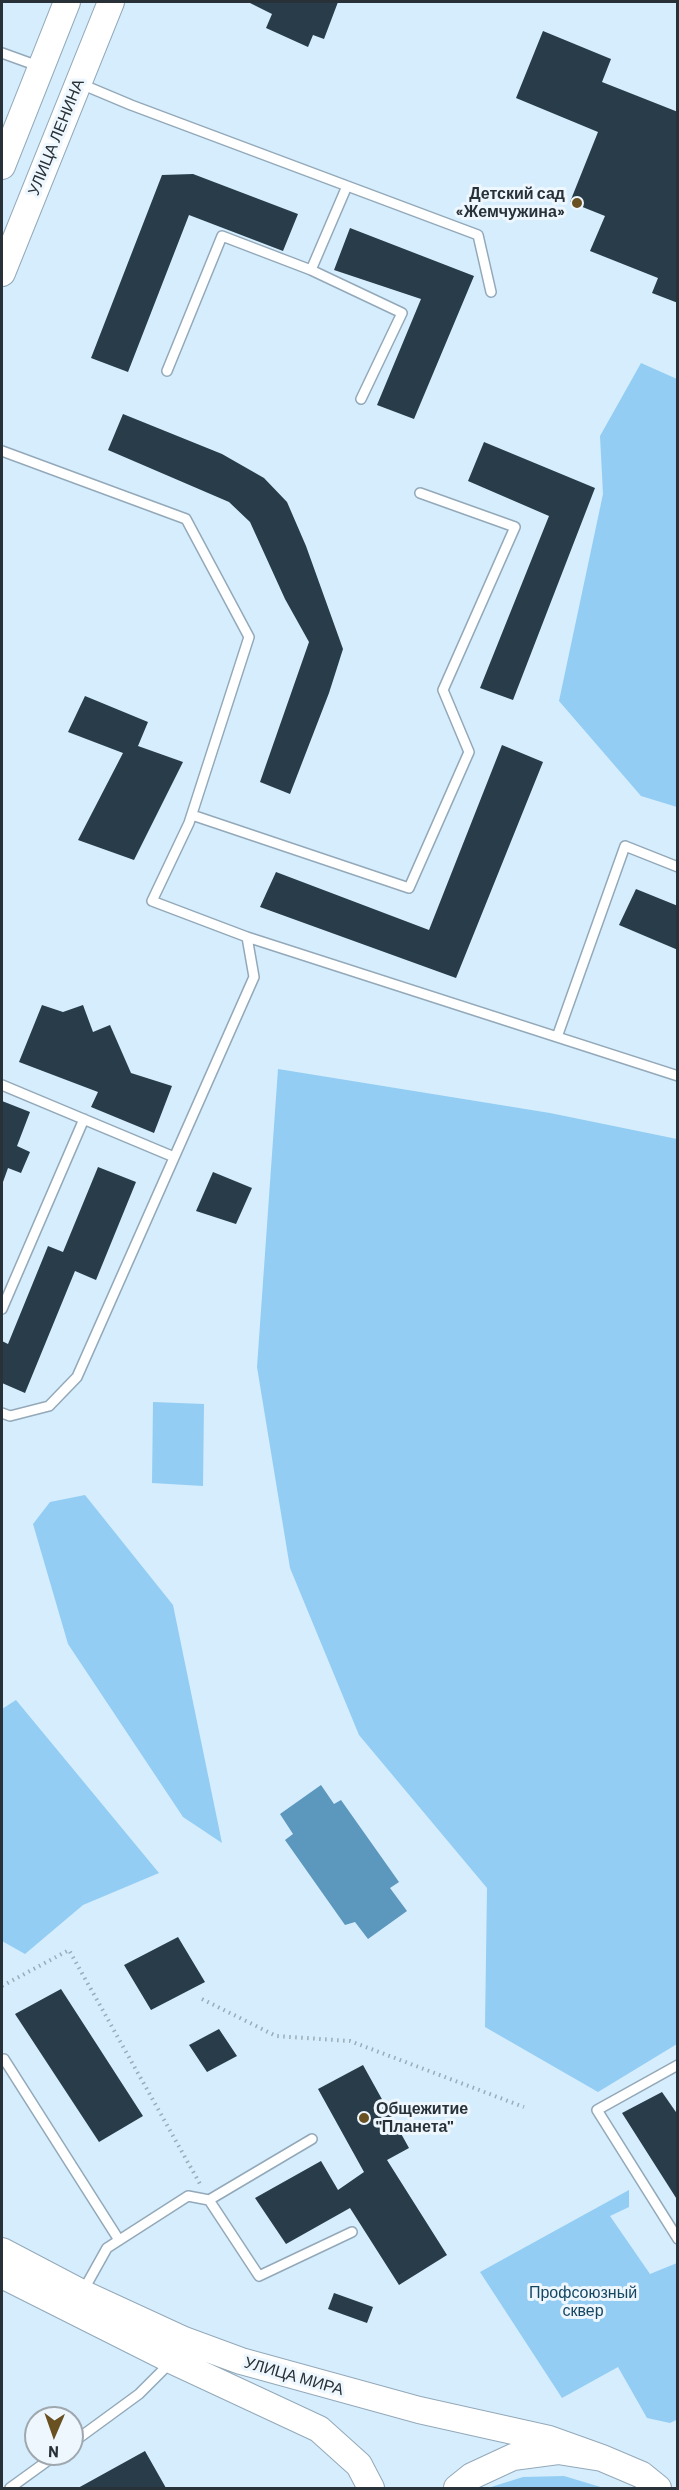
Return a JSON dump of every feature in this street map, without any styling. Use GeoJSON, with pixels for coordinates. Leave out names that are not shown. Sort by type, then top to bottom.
{"type":"FeatureCollection","features":[{"type":"Feature","properties":{"kind":"main road"},"geometry":{"type":"LineString","coordinates":[[2,166],[67,2]]}},
{"type":"Feature","properties":{"kind":"main road","name":"УЛИЦА ЛЕНИНА"},"geometry":{"type":"LineString","coordinates":[[2,273],[111,2]]}},
{"type":"Feature","properties":{"kind":"main road"},"geometry":{"type":"LineString","coordinates":[[41,67],[78,83]]}},
{"type":"Feature","properties":{"kind":"main road","name":"УЛИЦА МИРА"},"geometry":{"type":"LineString","coordinates":[[2,2251],[77,2302],[173,2361],[319,2429],[359,2465],[371,2488]]}},
{"type":"Feature","properties":{"kind":"main road","name":"УЛИЦА МИРА"},"geometry":{"type":"LineString","coordinates":[[2,2275],[241,2361],[419,2410],[549,2439],[602,2457]]}},
{"type":"Feature","properties":{"kind":"main road"},"geometry":{"type":"LineString","coordinates":[[457,2488],[472,2476],[513,2457],[558,2451],[602,2457],[642,2475],[658,2488]]}},
{"type":"Feature","properties":{"kind":"lane"},"geometry":{"type":"LineString","coordinates":[[2,53],[41,67]]}},
{"type":"Feature","properties":{"kind":"lane"},"geometry":{"type":"LineString","coordinates":[[78,83],[478,235],[491,292]]}},
{"type":"Feature","properties":{"kind":"lane"},"geometry":{"type":"LineString","coordinates":[[311,270],[347,186]]}},
{"type":"Feature","properties":{"kind":"lane"},"geometry":{"type":"LineString","coordinates":[[167,371],[222,236],[311,270],[402,313],[361,399]]}},
{"type":"Feature","properties":{"kind":"lane"},"geometry":{"type":"LineString","coordinates":[[2,451],[186,519],[249,637],[192,815],[152,901],[247,937],[678,1076]]}},
{"type":"Feature","properties":{"kind":"lane"},"geometry":{"type":"LineString","coordinates":[[192,815],[409,888],[470,752],[443,690],[515,527],[420,493]]}},
{"type":"Feature","properties":{"kind":"lane"},"geometry":{"type":"LineString","coordinates":[[557,1037],[625,846],[678,867]]}},
{"type":"Feature","properties":{"kind":"lane"},"geometry":{"type":"LineString","coordinates":[[2,1413],[10,1416],[50,1406],[77,1377],[254,977],[247,937]]}},
{"type":"Feature","properties":{"kind":"lane"},"geometry":{"type":"LineString","coordinates":[[2,1085],[174,1157]]}},
{"type":"Feature","properties":{"kind":"lane"},"geometry":{"type":"LineString","coordinates":[[2,1309],[84,1119]]}},
{"type":"Feature","properties":{"kind":"lane"},"geometry":{"type":"LineString","coordinates":[[2,2061],[4,2060],[119,2240]]}},
{"type":"Feature","properties":{"kind":"lane"},"geometry":{"type":"LineString","coordinates":[[678,2065],[597,2110],[678,2239]]}},
{"type":"Feature","properties":{"kind":"lane"},"geometry":{"type":"LineString","coordinates":[[77,2302],[107,2248],[188,2196],[208,2200],[312,2139]]}},
{"type":"Feature","properties":{"kind":"lane"},"geometry":{"type":"LineString","coordinates":[[208,2200],[259,2276],[352,2232]]}},
{"type":"Feature","properties":{"kind":"lane"},"geometry":{"type":"LineString","coordinates":[[84,2434],[139,2394],[173,2361]]}},
{"type":"Feature","properties":{"kind":"lane"},"geometry":{"type":"LineString","coordinates":[[10,2488],[40,2466]]}},
{"type":"Feature","properties":{"kind":"path"},"geometry":{"type":"LineString","coordinates":[[2,1986],[69,1950],[208,2200]]}},
{"type":"Feature","properties":{"kind":"path"},"geometry":{"type":"LineString","coordinates":[[202,1999],[276,2036],[350,2041],[524,2107]]}},
{"type":"Feature","properties":{"kind":"green space"},"geometry":{"type":"Polygon","coordinates":[[[641,363],[677,379],[677,807],[641,796],[559,701],[603,494],[600,436],[641,363]]]}},
{"type":"Feature","properties":{"kind":"green space"},"geometry":{"type":"Polygon","coordinates":[[[278,1069],[550,1113],[677,1139],[677,2044],[598,2092],[485,2027],[487,1888],[359,1735],[290,1568],[257,1367],[278,1069]]]}},
{"type":"Feature","properties":{"kind":"green space"},"geometry":{"type":"Polygon","coordinates":[[[153,1402],[204,1404],[203,1486],[152,1483],[153,1402]]]}},
{"type":"Feature","properties":{"kind":"green space"},"geometry":{"type":"Polygon","coordinates":[[[85,1495],[173,1605],[222,1843],[183,1817],[68,1644],[33,1524],[50,1502],[85,1495]]]}},
{"type":"Feature","properties":{"kind":"green space"},"geometry":{"type":"Polygon","coordinates":[[[16,1700],[159,1873],[83,1905],[25,1954],[2,1941],[2,1709],[16,1700]]]}},
{"type":"Feature","properties":{"kind":"green space","name":"Профсоюзный сквер"},"geometry":{"type":"Polygon","coordinates":[[[629,2190],[629,2207],[610,2216],[650,2274],[677,2263],[678,2419],[670,2423],[647,2418],[618,2367],[562,2398],[480,2272],[629,2190]]]}},
{"type":"Feature","properties":{"kind":"green space"},"geometry":{"type":"Polygon","coordinates":[[[564,2476],[604,2488],[488,2488],[523,2477],[564,2476]]]}},
{"type":"Feature","properties":{"kind":"shaded area"},"geometry":{"type":"Polygon","coordinates":[[[321,1785],[334,1804],[341,1800],[399,1882],[390,1888],[407,1911],[368,1939],[355,1922],[345,1925],[285,1840],[293,1834],[280,1814],[321,1785]]]}},
{"type":"Feature","properties":{"kind":"building"},"geometry":{"type":"Polygon","coordinates":[[[248,2],[338,2],[324,39],[313,35],[308,47],[266,28],[272,14],[248,2]]]}},
{"type":"Feature","properties":{"kind":"building"},"geometry":{"type":"Polygon","coordinates":[[[543,31],[611,59],[602,82],[678,112],[678,303],[652,293],[658,278],[590,251],[605,216],[570,202],[598,132],[516,98],[543,31]]]}},
{"type":"Feature","properties":{"kind":"building"},"geometry":{"type":"Polygon","coordinates":[[[193,174],[298,214],[283,251],[189,215],[128,372],[91,358],[162,175],[193,174]]]}},
{"type":"Feature","properties":{"kind":"building"},"geometry":{"type":"Polygon","coordinates":[[[350,228],[474,276],[414,419],[377,405],[421,299],[334,270],[350,228]]]}},
{"type":"Feature","properties":{"kind":"building"},"geometry":{"type":"Polygon","coordinates":[[[123,414],[222,454],[264,478],[287,502],[306,546],[343,649],[329,693],[290,794],[260,782],[309,642],[285,599],[250,522],[229,502],[108,450],[123,414]]]}},
{"type":"Feature","properties":{"kind":"building"},"geometry":{"type":"Polygon","coordinates":[[[484,442],[595,488],[513,700],[480,688],[549,516],[468,481],[484,442]]]}},
{"type":"Feature","properties":{"kind":"building"},"geometry":{"type":"Polygon","coordinates":[[[85,696],[148,722],[138,746],[183,762],[134,860],[78,840],[123,753],[68,732],[85,696]]]}},
{"type":"Feature","properties":{"kind":"building"},"geometry":{"type":"Polygon","coordinates":[[[502,745],[543,762],[456,978],[260,907],[276,872],[429,930],[502,745]]]}},
{"type":"Feature","properties":{"kind":"building"},"geometry":{"type":"Polygon","coordinates":[[[636,889],[678,906],[678,950],[619,925],[636,889]]]}},
{"type":"Feature","properties":{"kind":"building"},"geometry":{"type":"Polygon","coordinates":[[[42,1005],[63,1012],[83,1005],[93,1032],[110,1025],[131,1073],[172,1086],[154,1133],[91,1107],[98,1092],[19,1062],[42,1005]]]}},
{"type":"Feature","properties":{"kind":"building"},"geometry":{"type":"Polygon","coordinates":[[[2,1101],[30,1112],[17,1146],[30,1152],[21,1173],[8,1168],[3,1182],[2,1101]]]}},
{"type":"Feature","properties":{"kind":"building"},"geometry":{"type":"Polygon","coordinates":[[[98,1167],[136,1182],[96,1280],[75,1271],[25,1393],[2,1383],[2,1341],[8,1344],[48,1246],[63,1252],[98,1167]]]}},
{"type":"Feature","properties":{"kind":"building"},"geometry":{"type":"Polygon","coordinates":[[[213,1172],[252,1188],[236,1224],[196,1211],[213,1172]]]}},
{"type":"Feature","properties":{"kind":"building"},"geometry":{"type":"Polygon","coordinates":[[[178,1937],[205,1982],[151,2010],[124,1965],[178,1937]]]}},
{"type":"Feature","properties":{"kind":"building"},"geometry":{"type":"Polygon","coordinates":[[[61,1989],[143,2116],[99,2142],[15,2014],[61,1989]]]}},
{"type":"Feature","properties":{"kind":"building"},"geometry":{"type":"Polygon","coordinates":[[[219,2029],[237,2056],[207,2072],[189,2045],[219,2029]]]}},
{"type":"Feature","properties":{"kind":"building"},"geometry":{"type":"Polygon","coordinates":[[[363,2065],[409,2148],[387,2160],[447,2255],[399,2285],[350,2208],[286,2244],[255,2198],[321,2161],[338,2190],[364,2172],[318,2089],[363,2065]]]}},
{"type":"Feature","properties":{"kind":"building"},"geometry":{"type":"Polygon","coordinates":[[[662,2092],[678,2115],[678,2201],[622,2113],[662,2092]]]}},
{"type":"Feature","properties":{"kind":"building"},"geometry":{"type":"Polygon","coordinates":[[[334,2293],[373,2307],[367,2323],[328,2309],[334,2293]]]}},
{"type":"Feature","properties":{"kind":"building"},"geometry":{"type":"Polygon","coordinates":[[[145,2451],[166,2488],[78,2488],[145,2451]]]}},
{"type":"Feature","properties":{"kind":"place","name":"Детский сад «Жемчужина»"},"geometry":{"type":"Point","coordinates":[577,203]}},
{"type":"Feature","properties":{"kind":"place","name":"Общежитие \"Планета\""},"geometry":{"type":"Point","coordinates":[364,2118]}}]}
